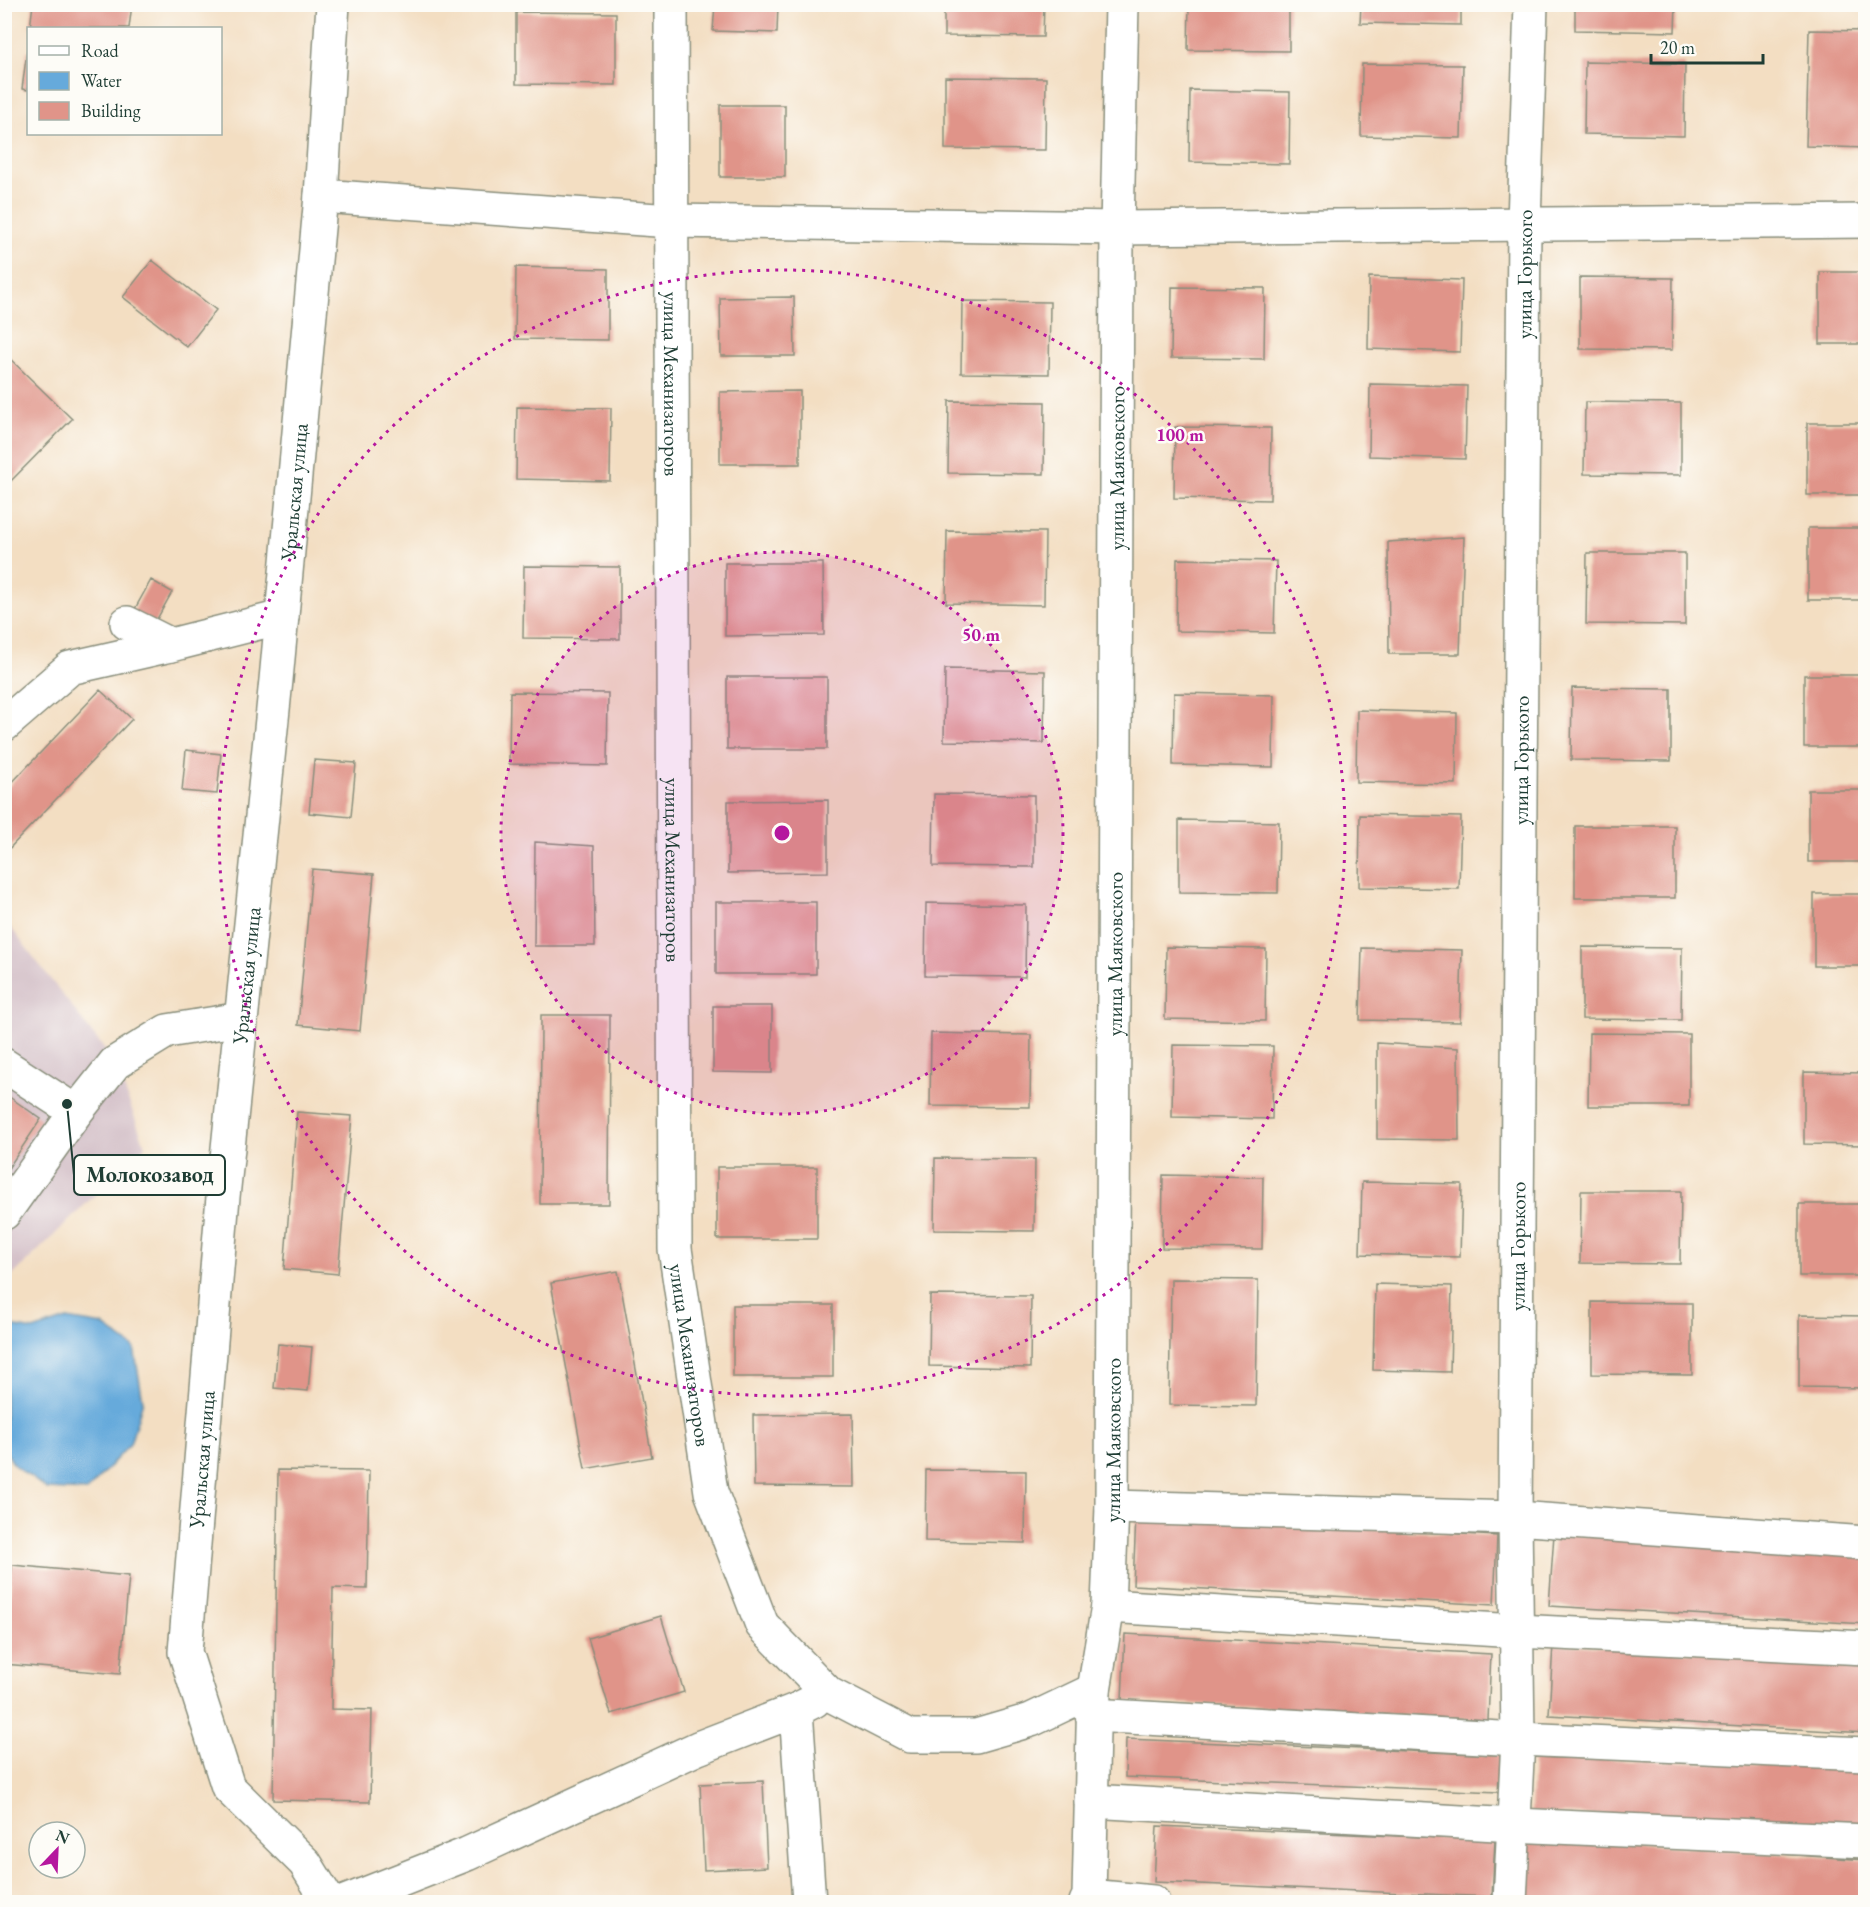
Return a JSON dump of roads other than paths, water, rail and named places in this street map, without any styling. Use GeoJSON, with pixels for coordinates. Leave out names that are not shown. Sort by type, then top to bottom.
{"type":"FeatureCollection","features":[{"type":"Feature","properties":{"kind":"street","name":"Уральская улица"},"geometry":{"type":"LineString","coordinates":[[329,1902],[305,1863],[228,1787],[185,1652],[223,1197],[282,617],[321,196],[333,4]]}},
{"type":"Feature","properties":{"kind":"street","name":"улица Механизаторов"},"geometry":{"type":"LineString","coordinates":[[671,4],[675,1249],[711,1492],[762,1625],[829,1694],[910,1736],[976,1736],[1093,1703]]}},
{"type":"Feature","properties":{"kind":"street","name":"улица Маяковского"},"geometry":{"type":"LineString","coordinates":[[1088,1899],[1093,1703],[1108,1606],[1112,1507],[1117,228],[1122,4]]}},
{"type":"Feature","properties":{"kind":"street","name":"улица Горького"},"geometry":{"type":"LineString","coordinates":[[1510,1902],[1518,1739],[1515,1518],[1524,223],[1531,4]]}},
{"type":"Feature","properties":{"kind":"street"},"geometry":{"type":"LineString","coordinates":[[321,196],[671,221],[1117,228],[1866,221]]}},
{"type":"Feature","properties":{"kind":"street"},"geometry":{"type":"LineString","coordinates":[[4,725],[70,668],[282,617]]}},
{"type":"Feature","properties":{"kind":"street"},"geometry":{"type":"LineString","coordinates":[[127,623],[171,645]]}},
{"type":"Feature","properties":{"kind":"street"},"geometry":{"type":"LineString","coordinates":[[4,1213],[114,1063],[167,1031],[241,1019]]}},
{"type":"Feature","properties":{"kind":"street"},"geometry":{"type":"LineString","coordinates":[[4,1065],[76,1112]]}},
{"type":"Feature","properties":{"kind":"street"},"geometry":{"type":"LineString","coordinates":[[1112,1507],[1515,1518],[1866,1543]]}},
{"type":"Feature","properties":{"kind":"street"},"geometry":{"type":"LineString","coordinates":[[1108,1606],[1516,1631],[1866,1648]]}},
{"type":"Feature","properties":{"kind":"street"},"geometry":{"type":"LineString","coordinates":[[345,1902],[467,1854],[698,1748],[796,1710],[829,1694]]}},
{"type":"Feature","properties":{"kind":"street"},"geometry":{"type":"LineString","coordinates":[[1093,1703],[1518,1739],[1866,1754]]}},
{"type":"Feature","properties":{"kind":"street"},"geometry":{"type":"LineString","coordinates":[[796,1710],[809,1902]]}},
{"type":"Feature","properties":{"kind":"street"},"geometry":{"type":"LineString","coordinates":[[1091,1801],[1514,1825],[1866,1841]]}},
{"type":"Feature","properties":{"kind":"street"},"geometry":{"type":"LineString","coordinates":[[1088,1899],[1153,1902]]}},
{"type":"Feature","properties":{"kind":"water"},"geometry":{"type":"Polygon","coordinates":[[[67,1319],[103,1325],[134,1348],[143,1401],[130,1444],[87,1491],[47,1489],[14,1465],[5,1450],[5,1325],[33,1330],[67,1319]]]}},
{"type":"Feature","properties":{"kind":"place","name":"Молокозавод"},"geometry":{"type":"Point","coordinates":[67,1104]}}]}
